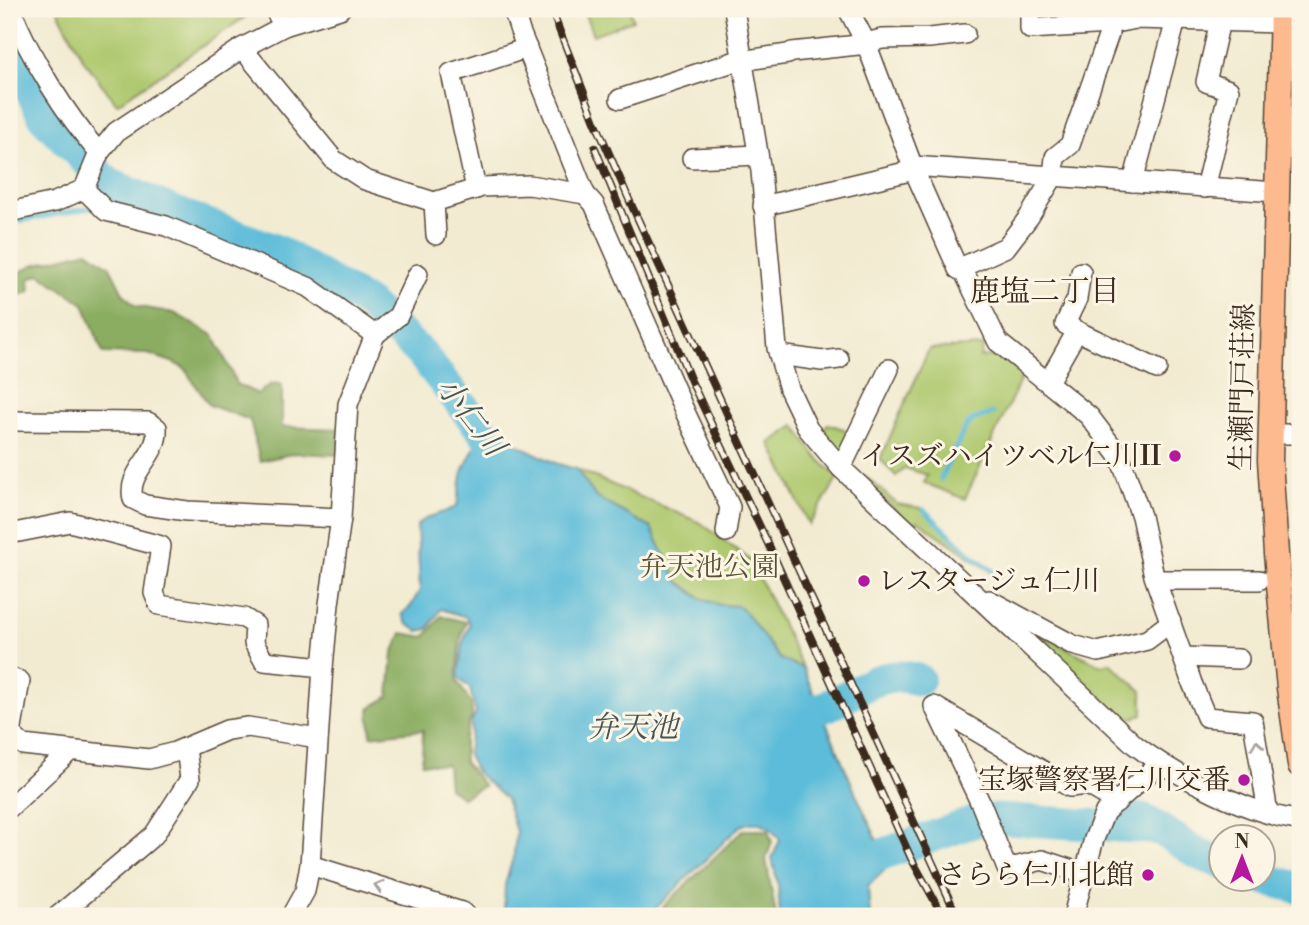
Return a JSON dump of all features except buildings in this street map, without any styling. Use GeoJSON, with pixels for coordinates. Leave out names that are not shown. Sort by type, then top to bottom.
{"type":"FeatureCollection","features":[{"type":"Feature","properties":{"kind":"main road","name":"生瀬門戸荘線"},"geometry":{"type":"LineString","coordinates":[[1282,16],[1269,434],[1276,554],[1289,688],[1300,765]]}},
{"type":"Feature","properties":{"kind":"street"},"geometry":{"type":"LineString","coordinates":[[11,9],[19,28],[74,123],[97,156]]}},
{"type":"Feature","properties":{"kind":"street"},"geometry":{"type":"LineString","coordinates":[[274,9],[284,26]]}},
{"type":"Feature","properties":{"kind":"street"},"geometry":{"type":"LineString","coordinates":[[87,189],[97,156],[116,132],[243,48],[284,26],[340,9]]}},
{"type":"Feature","properties":{"kind":"street"},"geometry":{"type":"LineString","coordinates":[[513,9],[585,194],[594,204],[685,412],[730,507],[726,532]]}},
{"type":"Feature","properties":{"kind":"street"},"geometry":{"type":"LineString","coordinates":[[734,9],[758,155],[779,355],[789,389],[808,429],[841,468],[1086,699],[1159,764],[1227,797],[1284,819],[1300,820]]}},
{"type":"Feature","properties":{"kind":"street"},"geometry":{"type":"LineString","coordinates":[[848,9],[866,43],[913,168],[958,270],[964,272],[998,342],[1089,416],[1120,457],[1141,516],[1156,580],[1206,717],[1253,721],[1268,813]]}},
{"type":"Feature","properties":{"kind":"street"},"geometry":{"type":"LineString","coordinates":[[1030,9],[1030,29],[1109,24],[1137,14],[1176,20],[1214,16],[1282,16]]}},
{"type":"Feature","properties":{"kind":"street"},"geometry":{"type":"LineString","coordinates":[[1205,188],[1229,90],[1206,82],[1214,16]]}},
{"type":"Feature","properties":{"kind":"street"},"geometry":{"type":"LineString","coordinates":[[1133,182],[1176,20]]}},
{"type":"Feature","properties":{"kind":"street"},"geometry":{"type":"LineString","coordinates":[[958,270],[1006,247],[1029,217],[1053,177],[1055,157],[1070,145],[1109,34],[1109,24]]}},
{"type":"Feature","properties":{"kind":"street"},"geometry":{"type":"LineString","coordinates":[[620,99],[743,60],[882,39],[965,34]]}},
{"type":"Feature","properties":{"kind":"street"},"geometry":{"type":"LineString","coordinates":[[243,48],[334,160],[365,180],[434,202],[475,189],[529,185],[585,194]]}},
{"type":"Feature","properties":{"kind":"street"},"geometry":{"type":"LineString","coordinates":[[475,189],[451,74],[527,48]]}},
{"type":"Feature","properties":{"kind":"street"},"geometry":{"type":"LineString","coordinates":[[692,159],[758,155]]}},
{"type":"Feature","properties":{"kind":"street"},"geometry":{"type":"LineString","coordinates":[[764,206],[913,168],[1276,192]]}},
{"type":"Feature","properties":{"kind":"street"},"geometry":{"type":"LineString","coordinates":[[87,189],[107,211],[166,226],[308,286],[376,335]]}},
{"type":"Feature","properties":{"kind":"street"},"geometry":{"type":"LineString","coordinates":[[9,212],[55,202],[87,189]]}},
{"type":"Feature","properties":{"kind":"street"},"geometry":{"type":"LineString","coordinates":[[434,202],[436,235]]}},
{"type":"Feature","properties":{"kind":"street"},"geometry":{"type":"LineString","coordinates":[[1081,272],[1077,299],[1065,324],[1157,369]]}},
{"type":"Feature","properties":{"kind":"street"},"geometry":{"type":"LineString","coordinates":[[291,916],[305,891],[310,865],[323,667],[341,518],[348,404],[376,335],[397,317],[418,274]]}},
{"type":"Feature","properties":{"kind":"street"},"geometry":{"type":"LineString","coordinates":[[1048,382],[1077,331]]}},
{"type":"Feature","properties":{"kind":"street"},"geometry":{"type":"LineString","coordinates":[[779,355],[822,361],[839,359]]}},
{"type":"Feature","properties":{"kind":"street"},"geometry":{"type":"LineString","coordinates":[[841,468],[889,369]]}},
{"type":"Feature","properties":{"kind":"street"},"geometry":{"type":"LineString","coordinates":[[9,421],[148,422],[157,428],[157,438],[151,454],[133,477],[130,488],[132,499],[145,505],[187,511],[341,518]]}},
{"type":"Feature","properties":{"kind":"street"},"geometry":{"type":"LineString","coordinates":[[1269,434],[1300,434]]}},
{"type":"Feature","properties":{"kind":"street"},"geometry":{"type":"LineString","coordinates":[[9,534],[69,522],[161,546],[154,593],[159,605],[244,618],[255,625],[254,643],[264,661],[323,667]]}},
{"type":"Feature","properties":{"kind":"street"},"geometry":{"type":"LineString","coordinates":[[1156,580],[1259,580]]}},
{"type":"Feature","properties":{"kind":"street"},"geometry":{"type":"LineString","coordinates":[[973,592],[1073,645],[1098,652],[1147,640],[1171,622]]}},
{"type":"Feature","properties":{"kind":"street"},"geometry":{"type":"LineString","coordinates":[[1183,657],[1239,660]]}},
{"type":"Feature","properties":{"kind":"street"},"geometry":{"type":"LineString","coordinates":[[9,677],[20,681],[11,734],[23,745],[149,759],[186,748],[227,730],[248,727],[318,738]]}},
{"type":"Feature","properties":{"kind":"street"},"geometry":{"type":"LineString","coordinates":[[1084,874],[1042,860],[1007,869],[982,804],[934,706],[1070,787],[1088,785],[1111,807]]}},
{"type":"Feature","properties":{"kind":"street"},"geometry":{"type":"LineString","coordinates":[[58,916],[154,835],[190,779],[186,748]]}},
{"type":"Feature","properties":{"kind":"street"},"geometry":{"type":"LineString","coordinates":[[9,808],[70,751]]}},
{"type":"Feature","properties":{"kind":"street"},"geometry":{"type":"LineString","coordinates":[[1073,916],[1094,839],[1111,807],[1159,764]]}},
{"type":"Feature","properties":{"kind":"street"},"geometry":{"type":"LineString","coordinates":[[310,865],[462,912],[466,916]]}},
{"type":"Feature","properties":{"kind":"green space"},"geometry":{"type":"Polygon","coordinates":[[[57,9],[257,9],[117,104],[84,61],[57,9]]]}},
{"type":"Feature","properties":{"kind":"green space"},"geometry":{"type":"Polygon","coordinates":[[[583,9],[630,9],[633,20],[593,35],[583,9]]]}},
{"type":"Feature","properties":{"kind":"green space"},"geometry":{"type":"Polygon","coordinates":[[[88,251],[110,267],[123,293],[135,306],[174,313],[213,335],[236,384],[258,394],[272,384],[282,385],[282,427],[340,429],[338,455],[296,453],[260,461],[250,420],[209,405],[184,368],[172,362],[148,354],[103,353],[84,304],[39,274],[29,279],[30,291],[9,299],[9,278],[33,265],[88,251]]]}},
{"type":"Feature","properties":{"kind":"green space"},"geometry":{"type":"Polygon","coordinates":[[[984,346],[980,357],[1001,355],[1025,370],[965,499],[924,483],[927,475],[905,468],[896,476],[880,459],[929,349],[984,346]]]}},
{"type":"Feature","properties":{"kind":"green space"},"geometry":{"type":"Polygon","coordinates":[[[828,424],[844,429],[851,438],[845,450],[837,451],[821,432],[828,424]]]}},
{"type":"Feature","properties":{"kind":"green space"},"geometry":{"type":"Polygon","coordinates":[[[795,426],[817,457],[838,478],[809,525],[770,443],[795,426]]]}},
{"type":"Feature","properties":{"kind":"green space","name":"弁天池公園"},"geometry":{"type":"Polygon","coordinates":[[[576,469],[701,523],[751,561],[803,668],[780,659],[745,612],[736,606],[720,605],[701,598],[677,580],[651,528],[596,497],[576,469]]]}},
{"type":"Feature","properties":{"kind":"green space"},"geometry":{"type":"Polygon","coordinates":[[[865,476],[897,504],[921,508],[972,557],[1000,578],[918,521],[911,525],[862,478],[865,476]]]}},
{"type":"Feature","properties":{"kind":"green space"},"geometry":{"type":"Polygon","coordinates":[[[441,616],[466,622],[460,641],[457,681],[471,703],[472,715],[464,738],[464,762],[484,786],[462,797],[449,788],[447,765],[422,763],[423,730],[371,736],[369,709],[389,696],[393,653],[402,633],[425,637],[441,616]]]}},
{"type":"Feature","properties":{"kind":"green space"},"geometry":{"type":"Polygon","coordinates":[[[1029,629],[1098,664],[1110,663],[1142,691],[1143,714],[1134,718],[1120,717],[1027,633],[1029,629]]]}},
{"type":"Feature","properties":{"kind":"green space"},"geometry":{"type":"Polygon","coordinates":[[[743,830],[768,830],[772,842],[766,859],[776,916],[659,916],[664,906],[743,830]]]}},
{"type":"Feature","properties":{"kind":"water","name":"弁天池"},"geometry":{"type":"Polygon","coordinates":[[[485,422],[500,436],[555,463],[576,469],[596,497],[651,528],[677,580],[701,599],[720,605],[737,606],[745,612],[780,659],[803,668],[889,866],[868,886],[870,916],[780,916],[778,886],[772,858],[780,840],[768,826],[753,823],[740,826],[655,909],[652,916],[504,916],[505,885],[514,854],[516,832],[506,799],[476,772],[468,755],[472,721],[476,713],[470,688],[458,678],[463,642],[470,624],[466,617],[441,609],[428,629],[419,631],[407,624],[402,614],[411,606],[420,590],[417,525],[457,506],[463,472],[476,441],[476,430],[485,422]]]}},
{"type":"Feature","properties":{"kind":"waterway","name":"小仁川"},"geometry":{"type":"LineString","coordinates":[[9,49],[45,119],[108,183],[172,211],[278,251],[368,304],[422,355],[505,459]]}},
{"type":"Feature","properties":{"kind":"waterway"},"geometry":{"type":"LineString","coordinates":[[104,204],[135,195]]}},
{"type":"Feature","properties":{"kind":"waterway"},"geometry":{"type":"LineString","coordinates":[[9,223],[95,207]]}},
{"type":"Feature","properties":{"kind":"waterway"},"geometry":{"type":"LineString","coordinates":[[941,479],[965,428],[973,420],[993,413]]}},
{"type":"Feature","properties":{"kind":"waterway"},"geometry":{"type":"LineString","coordinates":[[924,510],[973,556],[999,575],[1001,572]]}},
{"type":"Feature","properties":{"kind":"waterway","name":"小仁川"},"geometry":{"type":"LineString","coordinates":[[778,715],[822,708],[880,679],[904,677],[919,680]]}},
{"type":"Feature","properties":{"kind":"waterway","name":"小仁川"},"geometry":{"type":"LineString","coordinates":[[1142,818],[1208,858]]}},
{"type":"Feature","properties":{"kind":"waterway"},"geometry":{"type":"LineString","coordinates":[[883,854],[980,820],[1002,819],[1158,829]]}},
{"type":"Feature","properties":{"kind":"waterway","name":"小仁川"},"geometry":{"type":"LineString","coordinates":[[1278,882],[1300,888]]}},
{"type":"Feature","properties":{"kind":"railway"},"geometry":{"type":"LineString","coordinates":[[551,9],[631,204],[957,916]]}},
{"type":"Feature","properties":{"kind":"railway"},"geometry":{"type":"LineString","coordinates":[[595,148],[691,381],[911,858],[943,916]]}},
{"type":"Feature","properties":{"kind":"place","name":"イスズハイツベル仁川II"},"geometry":{"type":"Point","coordinates":[1175,456]}},
{"type":"Feature","properties":{"kind":"place","name":"レスタージュ仁川"},"geometry":{"type":"Point","coordinates":[864,581]}},
{"type":"Feature","properties":{"kind":"place","name":"宝塚警察署仁川交番"},"geometry":{"type":"Point","coordinates":[1244,780]}},
{"type":"Feature","properties":{"kind":"place","name":"さらら仁川北館"},"geometry":{"type":"Point","coordinates":[1148,875]}},
{"type":"Feature","properties":{"kind":"district","name":"鹿塩二丁目"},"geometry":{"type":"Point","coordinates":[1045,292]}}]}
